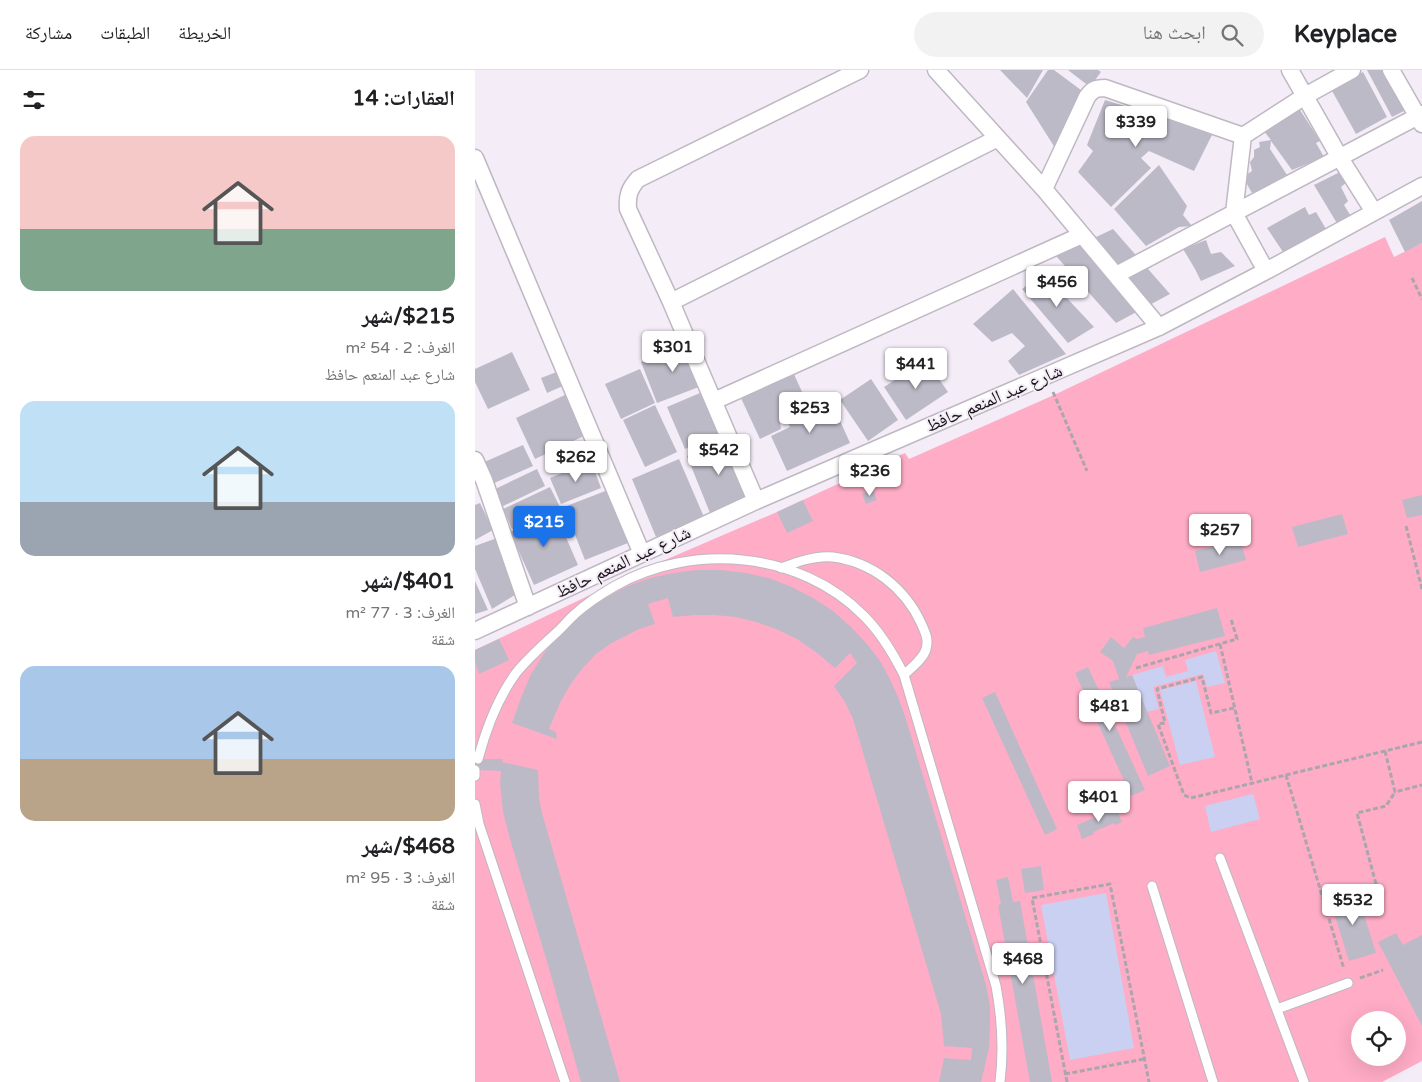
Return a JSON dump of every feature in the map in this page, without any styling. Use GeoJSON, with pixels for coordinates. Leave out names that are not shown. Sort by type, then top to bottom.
{"type":"FeatureCollection","features":[{"type":"Feature","properties":{"kind":"street"},"geometry":{"type":"LineString","coordinates":[[755,501],[671,302],[628,209],[627,198],[631,187],[638,179],[860,70]]}},
{"type":"Feature","properties":{"kind":"street"},"geometry":{"type":"LineString","coordinates":[[936,70],[1044,189],[1159,327]]}},
{"type":"Feature","properties":{"kind":"street"},"geometry":{"type":"LineString","coordinates":[[1290,70],[1339,158],[1374,212]]}},
{"type":"Feature","properties":{"kind":"street"},"geometry":{"type":"LineString","coordinates":[[1243,136],[1305,96],[1352,70]]}},
{"type":"Feature","properties":{"kind":"street"},"geometry":{"type":"LineString","coordinates":[[1116,275],[1339,158],[1421,118],[1391,70]]}},
{"type":"Feature","properties":{"kind":"street"},"geometry":{"type":"LineString","coordinates":[[1044,189],[1087,97],[1091,91],[1097,88],[1105,88],[1243,136]]}},
{"type":"Feature","properties":{"kind":"street"},"geometry":{"type":"LineString","coordinates":[[1243,136],[1234,213],[1266,271]]}},
{"type":"Feature","properties":{"kind":"street"},"geometry":{"type":"LineString","coordinates":[[671,302],[998,138]]}},
{"type":"Feature","properties":{"kind":"street"},"geometry":{"type":"LineString","coordinates":[[475,158],[642,554]]}},
{"type":"Feature","properties":{"kind":"street","name":"شارع عبد المنعم حافظ"},"geometry":{"type":"LineString","coordinates":[[475,631],[755,501],[1159,327],[1422,186]]}},
{"type":"Feature","properties":{"kind":"street"},"geometry":{"type":"LineString","coordinates":[[714,401],[1082,235]]}},
{"type":"Feature","properties":{"kind":"street"},"geometry":{"type":"LineString","coordinates":[[475,460],[479,482],[528,606]]}},
{"type":"Feature","properties":{"kind":"lane"},"geometry":{"type":"LineString","coordinates":[[781,568],[799,562],[831,557],[861,564],[887,579],[898,589],[916,613],[926,634],[925,653],[904,675]]}},
{"type":"Feature","properties":{"kind":"lane"},"geometry":{"type":"LineString","coordinates":[[478,759],[484,736],[503,693],[516,673],[535,651],[594,599],[637,575],[660,566],[684,561],[733,559],[758,562],[781,568],[805,576],[825,586],[863,615],[879,633],[893,653],[904,675],[996,986],[1001,1011],[1003,1037],[1003,1062],[1000,1082]]}},
{"type":"Feature","properties":{"kind":"lane"},"geometry":{"type":"LineString","coordinates":[[475,770],[475,776]]}},
{"type":"Feature","properties":{"kind":"lane"},"geometry":{"type":"LineString","coordinates":[[475,804],[479,824],[565,1082]]}},
{"type":"Feature","properties":{"kind":"lane"},"geometry":{"type":"LineString","coordinates":[[1220,858],[1304,1082]]}},
{"type":"Feature","properties":{"kind":"lane"},"geometry":{"type":"LineString","coordinates":[[1152,886],[1213,1082]]}},
{"type":"Feature","properties":{"kind":"lane"},"geometry":{"type":"LineString","coordinates":[[1277,1010],[1348,983]]}},
{"type":"Feature","properties":{"kind":"path"},"geometry":{"type":"LineString","coordinates":[[1412,278],[1422,299]]}},
{"type":"Feature","properties":{"kind":"path"},"geometry":{"type":"LineString","coordinates":[[1045,376],[1087,471]]}},
{"type":"Feature","properties":{"kind":"path"},"geometry":{"type":"LineString","coordinates":[[1406,526],[1422,588]]}},
{"type":"Feature","properties":{"kind":"path"},"geometry":{"type":"LineString","coordinates":[[1136,668],[1237,639],[1231,619]]}},
{"type":"Feature","properties":{"kind":"path"},"geometry":{"type":"LineString","coordinates":[[1219,644],[1251,783]]}},
{"type":"Feature","properties":{"kind":"path"},"geometry":{"type":"LineString","coordinates":[[1234,708],[1211,713],[1202,677],[1157,689],[1165,723],[1158,724],[1184,795],[1191,798],[1422,742]]}},
{"type":"Feature","properties":{"kind":"path"},"geometry":{"type":"LineString","coordinates":[[1385,751],[1395,792]]}},
{"type":"Feature","properties":{"kind":"path"},"geometry":{"type":"LineString","coordinates":[[1286,775],[1348,983],[1383,970]]}},
{"type":"Feature","properties":{"kind":"path"},"geometry":{"type":"LineString","coordinates":[[1377,884],[1357,813],[1385,806],[1395,792],[1422,785]]}},
{"type":"Feature","properties":{"kind":"path"},"geometry":{"type":"LineString","coordinates":[[1067,1082],[1032,898],[1110,884],[1149,1082]]}},
{"type":"Feature","properties":{"kind":"path"},"geometry":{"type":"LineString","coordinates":[[1065,1074],[1144,1059]]}},
{"type":"Feature","properties":{"kind":"shaded area"},"geometry":{"type":"Polygon","coordinates":[[[1385,237],[1394,257],[1422,243],[1422,1061],[1382,1082],[475,1082],[475,650],[644,569],[777,512],[905,453],[909,459],[1054,395],[1385,237]]]}},
{"type":"Feature","properties":{"kind":"water"},"geometry":{"type":"Polygon","coordinates":[[[1216,651],[1225,683],[1207,687],[1203,674],[1153,687],[1159,709],[1146,712],[1132,675],[1163,666],[1166,677],[1188,671],[1185,660],[1216,651]]]}},
{"type":"Feature","properties":{"kind":"water"},"geometry":{"type":"Polygon","coordinates":[[[1196,681],[1215,757],[1180,765],[1160,690],[1196,681]]]}},
{"type":"Feature","properties":{"kind":"water"},"geometry":{"type":"Polygon","coordinates":[[[1253,794],[1260,819],[1211,832],[1205,806],[1253,794]]]}},
{"type":"Feature","properties":{"kind":"water"},"geometry":{"type":"Polygon","coordinates":[[[1106,893],[1134,1048],[1070,1060],[1041,905],[1106,893]]]}},
{"type":"Feature","properties":{"kind":"building"},"geometry":{"type":"Polygon","coordinates":[[[1000,70],[1043,70],[1027,98],[1000,70]]]}},
{"type":"Feature","properties":{"kind":"building"},"geometry":{"type":"Polygon","coordinates":[[[1048,70],[1054,70],[1085,93],[1057,151],[1026,102],[1048,70]]]}},
{"type":"Feature","properties":{"kind":"building"},"geometry":{"type":"Polygon","coordinates":[[[1068,70],[1098,70],[1101,72],[1090,87],[1068,70]]]}},
{"type":"Feature","properties":{"kind":"building"},"geometry":{"type":"Polygon","coordinates":[[[1367,70],[1398,70],[1418,104],[1392,117],[1367,70]]]}},
{"type":"Feature","properties":{"kind":"building"},"geometry":{"type":"Polygon","coordinates":[[[1363,72],[1387,117],[1356,134],[1331,89],[1363,72]]]}},
{"type":"Feature","properties":{"kind":"building"},"geometry":{"type":"Polygon","coordinates":[[[1105,100],[1213,133],[1194,171],[1149,151],[1141,158],[1151,168],[1111,207],[1078,172],[1093,151],[1087,145],[1105,100]]]}},
{"type":"Feature","properties":{"kind":"building"},"geometry":{"type":"Polygon","coordinates":[[[1300,110],[1320,141],[1316,143],[1324,157],[1292,170],[1271,141],[1270,149],[1289,178],[1252,193],[1243,177],[1252,171],[1250,162],[1254,157],[1254,150],[1260,147],[1259,142],[1271,140],[1263,130],[1300,110]]]}},
{"type":"Feature","properties":{"kind":"building"},"geometry":{"type":"Polygon","coordinates":[[[1159,165],[1187,206],[1183,215],[1192,226],[1179,227],[1146,246],[1114,209],[1159,165]]]}},
{"type":"Feature","properties":{"kind":"building"},"geometry":{"type":"Polygon","coordinates":[[[1340,172],[1347,182],[1341,187],[1348,201],[1344,205],[1352,218],[1338,225],[1314,185],[1340,172]]]}},
{"type":"Feature","properties":{"kind":"building"},"geometry":{"type":"Polygon","coordinates":[[[1422,201],[1422,243],[1405,252],[1389,220],[1422,201]]]}},
{"type":"Feature","properties":{"kind":"building"},"geometry":{"type":"Polygon","coordinates":[[[1305,207],[1309,215],[1316,212],[1326,229],[1285,255],[1267,228],[1305,207]]]}},
{"type":"Feature","properties":{"kind":"building"},"geometry":{"type":"Polygon","coordinates":[[[1113,229],[1170,294],[1116,323],[1056,256],[1113,229]]]}},
{"type":"Feature","properties":{"kind":"building"},"geometry":{"type":"Polygon","coordinates":[[[1206,240],[1211,254],[1221,252],[1235,266],[1201,281],[1183,249],[1206,240]]]}},
{"type":"Feature","properties":{"kind":"building"},"geometry":{"type":"Polygon","coordinates":[[[1047,273],[1065,296],[1094,327],[1068,343],[1022,289],[1047,273]]]}},
{"type":"Feature","properties":{"kind":"building"},"geometry":{"type":"Polygon","coordinates":[[[1013,289],[1066,354],[1019,375],[1008,361],[1025,346],[1012,333],[992,342],[973,324],[1013,289]]]}},
{"type":"Feature","properties":{"kind":"building"},"geometry":{"type":"Polygon","coordinates":[[[688,344],[704,385],[657,403],[641,362],[688,344]]]}},
{"type":"Feature","properties":{"kind":"building"},"geometry":{"type":"Polygon","coordinates":[[[512,352],[530,390],[488,409],[475,382],[475,369],[512,352]]]}},
{"type":"Feature","properties":{"kind":"building"},"geometry":{"type":"Polygon","coordinates":[[[926,360],[948,392],[906,420],[884,387],[926,360]]]}},
{"type":"Feature","properties":{"kind":"building"},"geometry":{"type":"Polygon","coordinates":[[[640,369],[655,403],[621,419],[605,384],[640,369]]]}},
{"type":"Feature","properties":{"kind":"building"},"geometry":{"type":"Polygon","coordinates":[[[559,371],[565,385],[547,393],[541,378],[559,371]]]}},
{"type":"Feature","properties":{"kind":"building"},"geometry":{"type":"Polygon","coordinates":[[[793,372],[807,403],[779,416],[781,429],[760,439],[740,396],[793,372]]]}},
{"type":"Feature","properties":{"kind":"building"},"geometry":{"type":"Polygon","coordinates":[[[871,379],[898,420],[868,441],[840,400],[871,379]]]}},
{"type":"Feature","properties":{"kind":"building"},"geometry":{"type":"Polygon","coordinates":[[[707,390],[725,432],[685,449],[667,407],[707,390]]]}},
{"type":"Feature","properties":{"kind":"building"},"geometry":{"type":"Polygon","coordinates":[[[567,394],[586,435],[535,459],[516,418],[567,394]]]}},
{"type":"Feature","properties":{"kind":"building"},"geometry":{"type":"Polygon","coordinates":[[[829,396],[850,443],[787,471],[771,436],[790,427],[785,416],[829,396]]]}},
{"type":"Feature","properties":{"kind":"building"},"geometry":{"type":"Polygon","coordinates":[[[655,405],[677,452],[645,467],[623,420],[655,405]]]}},
{"type":"Feature","properties":{"kind":"building"},"geometry":{"type":"Polygon","coordinates":[[[728,439],[751,497],[710,513],[687,456],[728,439]]]}},
{"type":"Feature","properties":{"kind":"building"},"geometry":{"type":"Polygon","coordinates":[[[523,445],[533,466],[492,484],[482,463],[523,445]]]}},
{"type":"Feature","properties":{"kind":"building"},"geometry":{"type":"Polygon","coordinates":[[[679,459],[704,517],[656,537],[632,479],[679,459]]]}},
{"type":"Feature","properties":{"kind":"building"},"geometry":{"type":"Polygon","coordinates":[[[591,461],[601,488],[561,504],[550,478],[591,461]]]}},
{"type":"Feature","properties":{"kind":"building"},"geometry":{"type":"Polygon","coordinates":[[[537,469],[545,486],[501,507],[493,490],[537,469]]]}},
{"type":"Feature","properties":{"kind":"building"},"geometry":{"type":"Polygon","coordinates":[[[550,487],[560,507],[512,529],[503,509],[550,487]]]}},
{"type":"Feature","properties":{"kind":"building"},"geometry":{"type":"Polygon","coordinates":[[[613,488],[633,541],[585,560],[564,507],[613,488]]]}},
{"type":"Feature","properties":{"kind":"building"},"geometry":{"type":"Polygon","coordinates":[[[873,490],[877,500],[866,504],[862,494],[873,490]]]}},
{"type":"Feature","properties":{"kind":"building"},"geometry":{"type":"Polygon","coordinates":[[[1422,495],[1422,515],[1407,518],[1402,500],[1422,495]]]}},
{"type":"Feature","properties":{"kind":"building"},"geometry":{"type":"Polygon","coordinates":[[[803,500],[813,521],[787,533],[777,512],[803,500]]]}},
{"type":"Feature","properties":{"kind":"building"},"geometry":{"type":"Polygon","coordinates":[[[480,503],[493,530],[475,540],[475,505],[480,503]]]}},
{"type":"Feature","properties":{"kind":"building"},"geometry":{"type":"Polygon","coordinates":[[[555,512],[578,565],[534,585],[510,532],[555,512]]]}},
{"type":"Feature","properties":{"kind":"building"},"geometry":{"type":"Polygon","coordinates":[[[1342,514],[1348,534],[1298,547],[1292,527],[1342,514]]]}},
{"type":"Feature","properties":{"kind":"building"},"geometry":{"type":"Polygon","coordinates":[[[497,538],[518,593],[492,609],[475,569],[475,546],[497,538]]]}},
{"type":"Feature","properties":{"kind":"building"},"geometry":{"type":"Polygon","coordinates":[[[1240,539],[1246,560],[1200,572],[1195,551],[1240,539]]]}},
{"type":"Feature","properties":{"kind":"building"},"geometry":{"type":"Polygon","coordinates":[[[697,570],[722,570],[769,578],[813,598],[833,611],[851,627],[880,661],[890,679],[905,716],[986,985],[990,1006],[989,1048],[981,1082],[939,1082],[944,1058],[971,1060],[972,1048],[944,1046],[941,1014],[853,719],[845,702],[834,686],[857,663],[850,653],[835,668],[797,639],[756,622],[736,617],[715,615],[673,617],[668,598],[648,604],[655,624],[639,629],[610,644],[596,654],[582,669],[560,703],[549,729],[556,732],[557,739],[512,723],[531,674],[545,652],[562,632],[581,615],[603,599],[626,587],[650,578],[697,570]]]}},
{"type":"Feature","properties":{"kind":"building"},"geometry":{"type":"Polygon","coordinates":[[[475,581],[488,610],[475,614],[475,581]]]}},
{"type":"Feature","properties":{"kind":"building"},"geometry":{"type":"Polygon","coordinates":[[[1217,608],[1225,636],[1149,655],[1148,651],[1137,654],[1126,677],[1132,675],[1170,766],[1148,776],[1109,682],[1119,679],[1113,661],[1100,652],[1111,637],[1124,648],[1133,637],[1137,639],[1145,637],[1143,628],[1217,608]]]}},
{"type":"Feature","properties":{"kind":"building"},"geometry":{"type":"Polygon","coordinates":[[[499,639],[509,660],[479,674],[475,661],[475,650],[499,639]]]}},
{"type":"Feature","properties":{"kind":"building"},"geometry":{"type":"Polygon","coordinates":[[[1088,667],[1145,790],[1131,796],[1075,673],[1088,667]]]}},
{"type":"Feature","properties":{"kind":"building"},"geometry":{"type":"Polygon","coordinates":[[[995,692],[1057,829],[1045,835],[982,698],[995,692]]]}},
{"type":"Feature","properties":{"kind":"building"},"geometry":{"type":"Polygon","coordinates":[[[475,759],[503,759],[502,762],[538,770],[539,798],[542,813],[620,1082],[581,1082],[503,812],[500,783],[501,771],[475,770],[475,759]]]}},
{"type":"Feature","properties":{"kind":"building"},"geometry":{"type":"Polygon","coordinates":[[[1116,808],[1122,822],[1115,825],[1114,823],[1082,839],[1077,825],[1116,808]]]}},
{"type":"Feature","properties":{"kind":"building"},"geometry":{"type":"Polygon","coordinates":[[[1041,866],[1044,890],[1025,893],[1021,869],[1041,866]]]}},
{"type":"Feature","properties":{"kind":"building"},"geometry":{"type":"Polygon","coordinates":[[[1008,877],[1013,902],[1020,901],[1052,1082],[1030,1082],[998,905],[1001,904],[996,880],[1008,877]]]}},
{"type":"Feature","properties":{"kind":"building"},"geometry":{"type":"Polygon","coordinates":[[[1357,892],[1376,953],[1349,961],[1330,900],[1357,892]]]}},
{"type":"Feature","properties":{"kind":"building"},"geometry":{"type":"Polygon","coordinates":[[[1396,933],[1403,945],[1422,935],[1422,1026],[1378,942],[1396,933]]]}}]}
